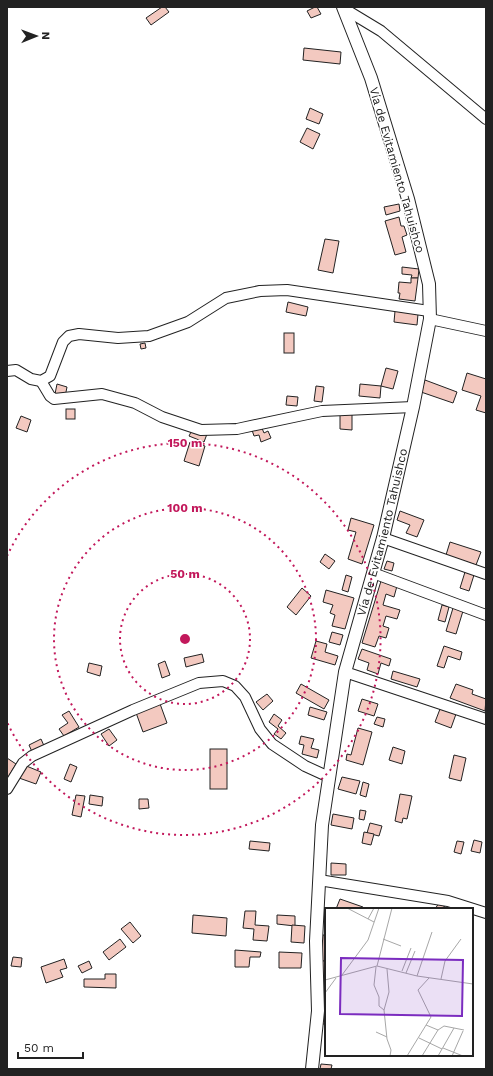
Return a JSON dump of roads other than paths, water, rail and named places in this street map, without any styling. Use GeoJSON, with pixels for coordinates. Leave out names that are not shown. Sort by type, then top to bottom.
{"type":"FeatureCollection","features":[{"type":"Feature","properties":{"kind":"main road","name":"Vía de Evitamiento Tahuishco"},"geometry":{"type":"LineString","coordinates":[[312,1069],[318,1012],[316,941],[322,826],[329,777],[346,672],[383,538],[413,407],[430,315],[429,284],[408,198],[371,78],[343,8]]}},
{"type":"Feature","properties":{"kind":"street"},"geometry":{"type":"LineString","coordinates":[[343,8],[380,31],[486,119]]}},
{"type":"Feature","properties":{"kind":"street"},"geometry":{"type":"LineString","coordinates":[[7,370],[16,370],[31,379],[41,381],[50,376],[64,342],[69,336],[79,334],[118,338],[149,336],[188,322],[226,298],[260,291],[287,290],[430,315],[486,331]]}},
{"type":"Feature","properties":{"kind":"street"},"geometry":{"type":"LineString","coordinates":[[41,381],[50,396],[54,399],[102,394],[135,403],[162,417],[201,430],[237,429],[322,411],[413,407]]}},
{"type":"Feature","properties":{"kind":"street"},"geometry":{"type":"LineString","coordinates":[[383,538],[486,574]]}},
{"type":"Feature","properties":{"kind":"street"},"geometry":{"type":"LineString","coordinates":[[373,573],[486,615]]}},
{"type":"Feature","properties":{"kind":"street"},"geometry":{"type":"LineString","coordinates":[[346,672],[486,719]]}},
{"type":"Feature","properties":{"kind":"street"},"geometry":{"type":"LineString","coordinates":[[7,789],[23,763],[32,756],[133,710],[199,683],[223,681],[235,686],[245,696],[260,729],[272,744],[294,760],[329,777]]}},
{"type":"Feature","properties":{"kind":"street"},"geometry":{"type":"LineString","coordinates":[[319,880],[448,901],[470,908]]}},
{"type":"Feature","properties":{"kind":"street"},"geometry":{"type":"LineString","coordinates":[[473,909],[486,913]]}}]}
